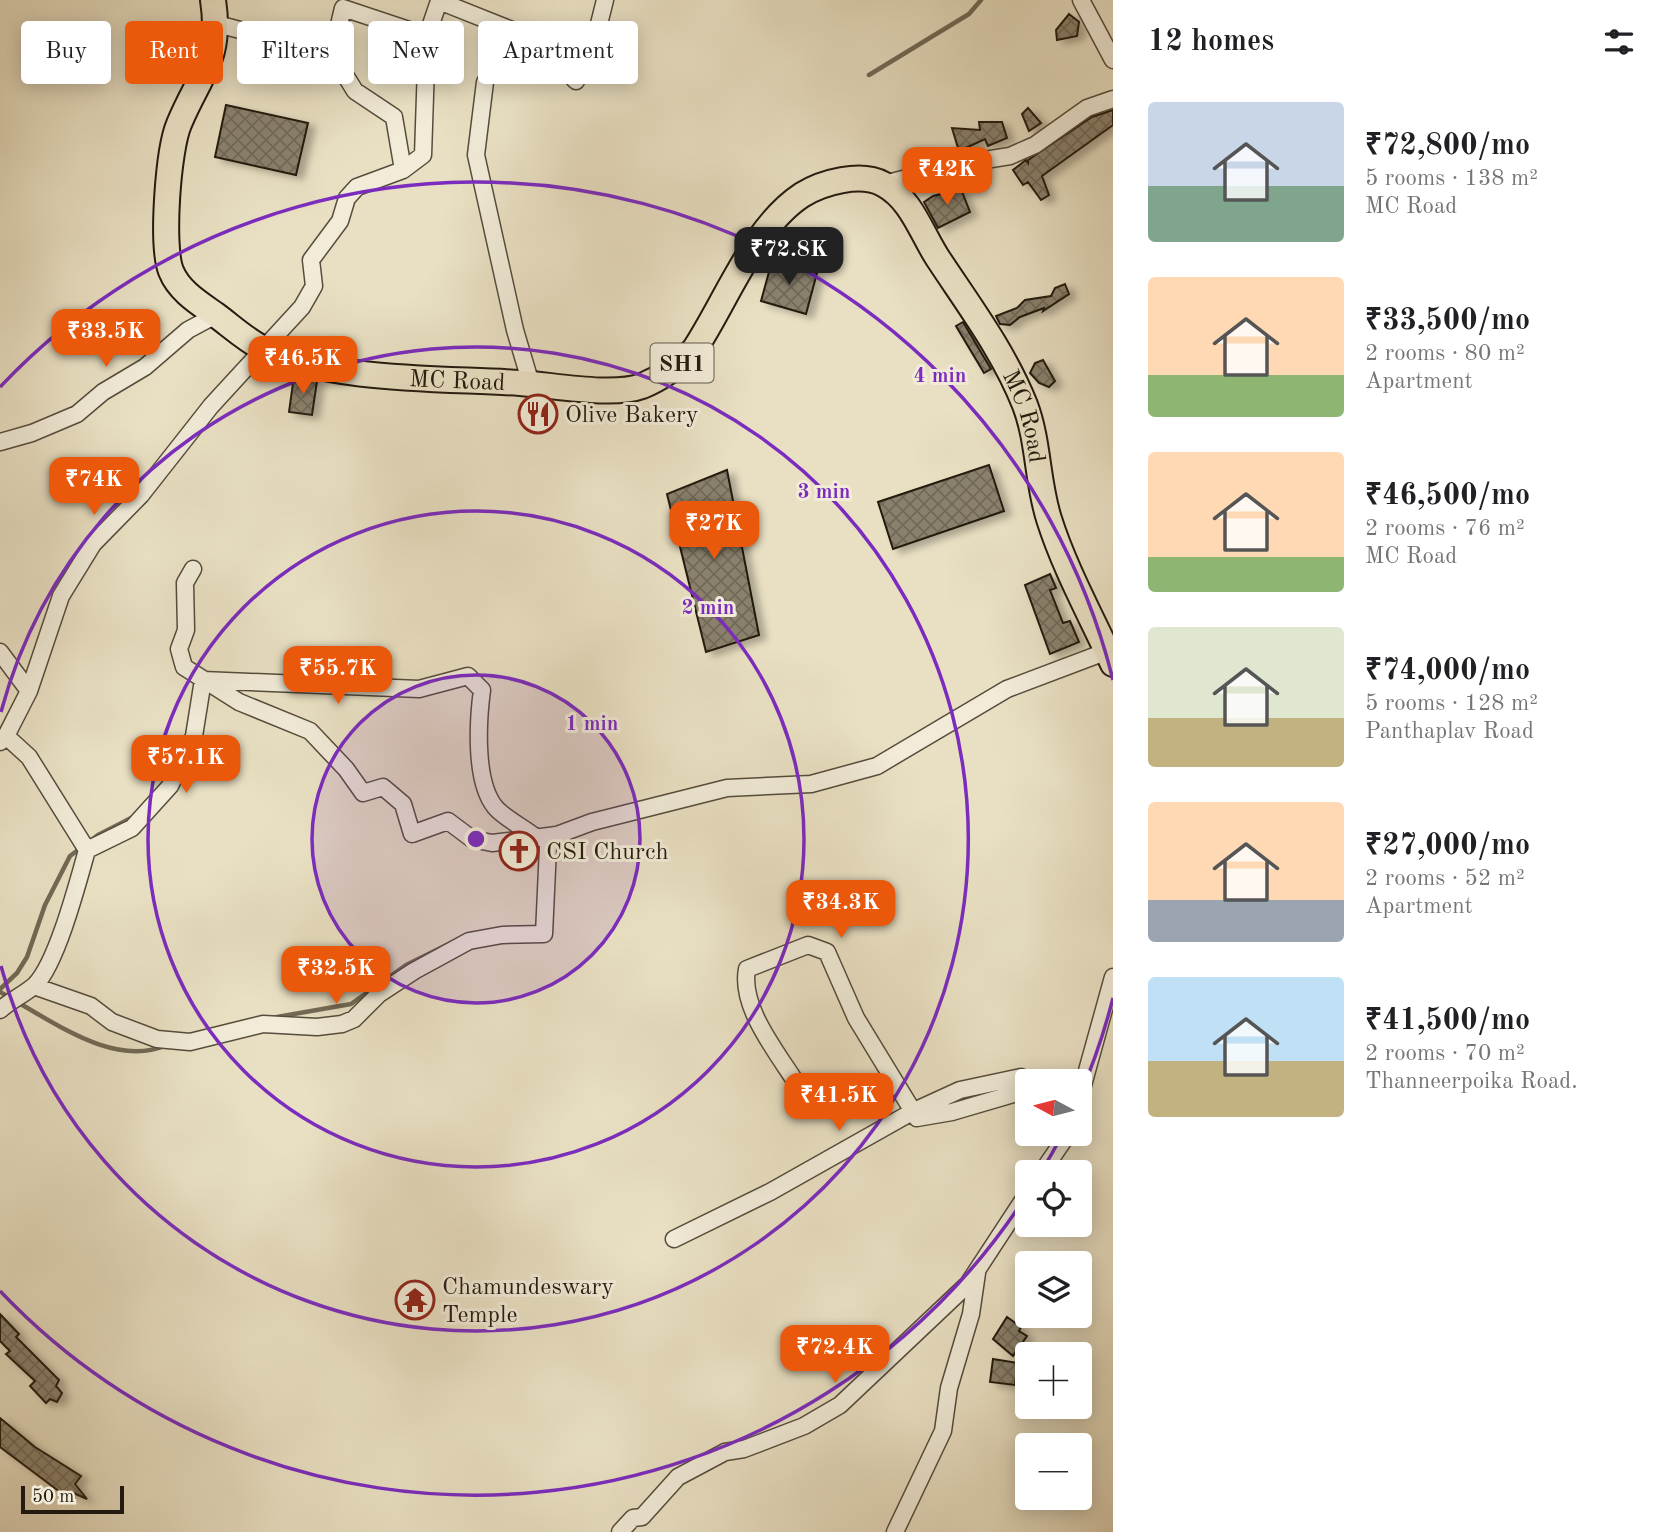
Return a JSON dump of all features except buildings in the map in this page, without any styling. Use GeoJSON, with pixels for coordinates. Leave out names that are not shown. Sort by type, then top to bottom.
{"type":"FeatureCollection","features":[{"type":"Feature","properties":{"kind":"main road","name":"MC Road"},"geometry":{"type":"LineString","coordinates":[[215,12],[210,63],[178,126],[171,156],[166,229],[170,269],[180,286],[263,349],[315,365],[368,373],[531,384],[617,389],[640,386],[680,364],[694,350],[760,238],[802,195],[826,184],[848,180],[868,179],[884,184],[914,215],[937,258],[1000,353],[1025,407],[1036,445],[1048,518],[1111,655]]}},
{"type":"Feature","properties":{"kind":"street"},"geometry":{"type":"LineString","coordinates":[[432,21],[439,1],[537,40],[576,81],[596,36],[605,0]]}},
{"type":"Feature","properties":{"kind":"street"},"geometry":{"type":"LineString","coordinates":[[1081,0],[1113,60]]}},
{"type":"Feature","properties":{"kind":"street"},"geometry":{"type":"LineString","coordinates":[[340,21],[343,8],[382,21]]}},
{"type":"Feature","properties":{"kind":"street"},"geometry":{"type":"LineString","coordinates":[[215,12],[240,21]]}},
{"type":"Feature","properties":{"kind":"street"},"geometry":{"type":"LineString","coordinates":[[351,84],[355,91],[394,117],[403,170]]}},
{"type":"Feature","properties":{"kind":"street"},"geometry":{"type":"LineString","coordinates":[[0,1009],[18,994],[34,986],[50,964],[83,843],[29,757],[3,739],[29,691],[61,596],[93,544],[141,495],[211,406],[302,307],[314,286],[311,260],[340,221],[347,198],[367,181],[403,170],[423,155],[425,84]]}},
{"type":"Feature","properties":{"kind":"street"},"geometry":{"type":"LineString","coordinates":[[485,84],[476,155],[515,330],[531,384]]}},
{"type":"Feature","properties":{"kind":"street"},"geometry":{"type":"LineString","coordinates":[[884,184],[960,164],[1010,156],[1035,145],[1087,107],[1113,99]]}},
{"type":"Feature","properties":{"kind":"street"},"geometry":{"type":"LineString","coordinates":[[0,442],[32,433],[77,414],[103,392],[145,367],[188,330],[216,315]]}},
{"type":"Feature","properties":{"kind":"street"},"geometry":{"type":"LineString","coordinates":[[193,569],[185,583],[186,630],[179,649],[184,667],[239,702],[310,731],[346,769],[363,793],[383,786],[402,804],[412,834],[448,821],[472,839],[492,843],[555,835],[676,799],[727,789],[811,784],[877,766],[1007,689],[1111,655]]}},
{"type":"Feature","properties":{"kind":"street"},"geometry":{"type":"LineString","coordinates":[[0,652],[29,691]]}},
{"type":"Feature","properties":{"kind":"street"},"geometry":{"type":"LineString","coordinates":[[203,680],[419,689],[468,676],[482,690],[479,714],[484,781],[495,807],[534,836]]}},
{"type":"Feature","properties":{"kind":"street"},"geometry":{"type":"LineString","coordinates":[[83,843],[132,828],[170,786],[194,737],[203,680]]}},
{"type":"Feature","properties":{"kind":"street"},"geometry":{"type":"LineString","coordinates":[[34,986],[91,1006],[112,1022],[157,1039],[190,1042],[263,1024],[317,1027],[342,1024],[354,1019],[379,994],[414,971],[469,941],[502,935],[544,934],[548,847],[555,835]]}},
{"type":"Feature","properties":{"kind":"street"},"geometry":{"type":"LineString","coordinates":[[805,1097],[747,1000],[745,981],[747,970],[754,966],[808,945],[827,952],[856,1018],[917,1118],[924,1119],[1015,1086]]}},
{"type":"Feature","properties":{"kind":"street"},"geometry":{"type":"LineString","coordinates":[[1087,1069],[1113,977]]}},
{"type":"Feature","properties":{"kind":"street"},"geometry":{"type":"LineString","coordinates":[[674,1239],[769,1192],[912,1112]]}},
{"type":"Feature","properties":{"kind":"street"},"geometry":{"type":"LineString","coordinates":[[620,1532],[634,1518],[642,1517],[678,1477],[725,1452],[744,1449],[793,1431],[840,1405],[968,1284],[1015,1212]]}},
{"type":"Feature","properties":{"kind":"street"},"geometry":{"type":"LineString","coordinates":[[895,1532],[943,1431],[949,1388],[971,1314],[978,1269]]}},
{"type":"Feature","properties":{"kind":"waterway"},"geometry":{"type":"LineString","coordinates":[[869,75],[969,14],[981,0]]}},
{"type":"Feature","properties":{"kind":"waterway"},"geometry":{"type":"LineString","coordinates":[[0,989],[17,973],[27,957],[45,905],[70,856],[98,835],[133,817]]}},
{"type":"Feature","properties":{"kind":"waterway"},"geometry":{"type":"LineString","coordinates":[[277,1017],[351,1004],[406,965],[461,938]]}},
{"type":"Feature","properties":{"kind":"waterway"},"geometry":{"type":"LineString","coordinates":[[0,992],[9,997]]}},
{"type":"Feature","properties":{"kind":"waterway"},"geometry":{"type":"LineString","coordinates":[[17,1002],[70,1032],[108,1047],[128,1051],[167,1045]]}},
{"type":"Feature","properties":{"kind":"place","name":"Olive Bakery"},"geometry":{"type":"Point","coordinates":[538,414]}},
{"type":"Feature","properties":{"kind":"place","name":"CSI Church"},"geometry":{"type":"Point","coordinates":[519,851]}},
{"type":"Feature","properties":{"kind":"place","name":"Chamundeswary Temple"},"geometry":{"type":"Point","coordinates":[415,1300]}}]}
